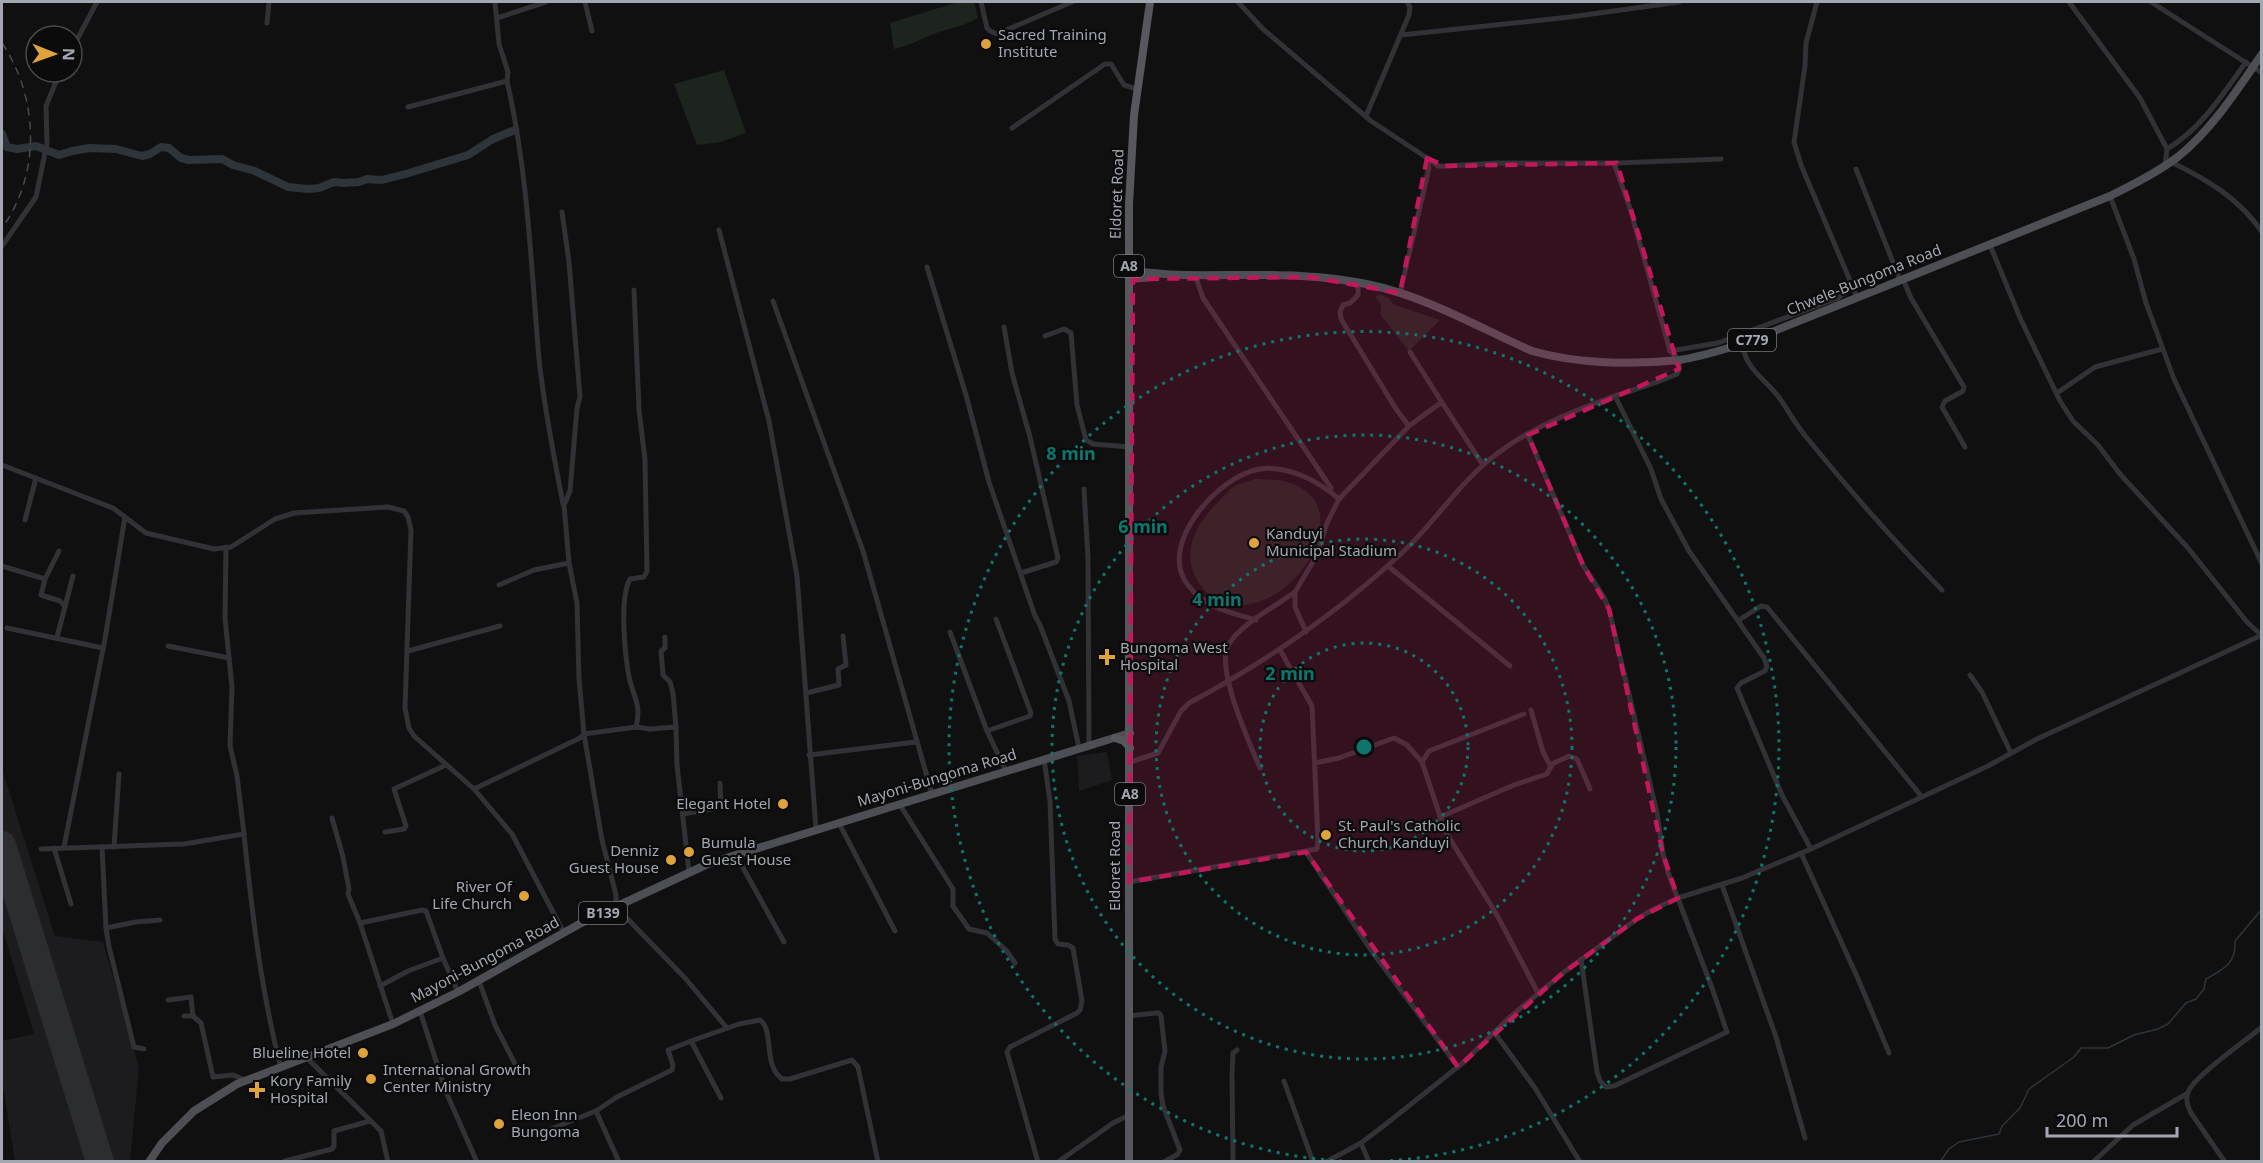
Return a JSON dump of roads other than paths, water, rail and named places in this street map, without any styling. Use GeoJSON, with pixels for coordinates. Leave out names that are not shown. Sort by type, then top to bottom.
{"type":"FeatureCollection","features":[{"type":"Feature","properties":{"kind":"highway","name":"Eldoret Road"},"geometry":{"type":"LineString","coordinates":[[1129,1161],[1131,165],[1137,89],[1150,2]]}},
{"type":"Feature","properties":{"kind":"highway"},"geometry":{"type":"LineString","coordinates":[[1115,738],[1124,741],[1130,748]]}},
{"type":"Feature","properties":{"kind":"main road","name":"Chwele-Bungoma Road"},"geometry":{"type":"LineString","coordinates":[[1131,275],[1274,276],[1358,282],[1400,293],[1439,308],[1532,351],[1548,355],[1610,362],[1680,360],[1742,344],[1809,312],[1857,297],[2110,196],[2168,164],[2200,135],[2221,112],[2249,64],[2262,54]]}},
{"type":"Feature","properties":{"kind":"main road"},"geometry":{"type":"LineString","coordinates":[[1093,743],[1115,738],[1130,730]]}},
{"type":"Feature","properties":{"kind":"main road"},"geometry":{"type":"LineString","coordinates":[[1093,743],[1130,730]]}},
{"type":"Feature","properties":{"kind":"main road","name":"Mayoni-Bungoma Road"},"geometry":{"type":"LineString","coordinates":[[148,1161],[162,1143],[194,1111],[213,1097],[245,1080],[393,1024],[479,981],[564,933],[689,872],[816,829],[900,805],[1093,743]]}},
{"type":"Feature","properties":{"kind":"street"},"geometry":{"type":"LineString","coordinates":[[84,26],[97,2]]}},
{"type":"Feature","properties":{"kind":"street"},"geometry":{"type":"LineString","coordinates":[[267,23],[269,2]]}},
{"type":"Feature","properties":{"kind":"street"},"geometry":{"type":"LineString","coordinates":[[495,2],[499,44],[508,72],[507,81],[518,134],[528,210],[529,250],[544,398],[564,505],[569,564],[577,603],[579,679],[584,734],[602,840],[616,895],[615,907],[685,978],[727,1028]]}},
{"type":"Feature","properties":{"kind":"street"},"geometry":{"type":"LineString","coordinates":[[497,18],[546,2]]}},
{"type":"Feature","properties":{"kind":"street"},"geometry":{"type":"LineString","coordinates":[[585,2],[592,31]]}},
{"type":"Feature","properties":{"kind":"street"},"geometry":{"type":"LineString","coordinates":[[981,2],[987,28],[990,32],[997,34],[1072,2]]}},
{"type":"Feature","properties":{"kind":"street"},"geometry":{"type":"LineString","coordinates":[[1238,2],[1263,29],[1366,116],[1438,166],[1721,159]]}},
{"type":"Feature","properties":{"kind":"street"},"geometry":{"type":"LineString","coordinates":[[1366,116],[1410,11],[1407,2]]}},
{"type":"Feature","properties":{"kind":"street"},"geometry":{"type":"LineString","coordinates":[[1401,35],[1570,17],[1679,2]]}},
{"type":"Feature","properties":{"kind":"street"},"geometry":{"type":"LineString","coordinates":[[1817,2],[1806,43],[1794,142],[1801,165],[1857,297]]}},
{"type":"Feature","properties":{"kind":"street"},"geometry":{"type":"LineString","coordinates":[[2070,2],[2134,88],[2167,149],[2168,164],[2219,187],[2262,232]]}},
{"type":"Feature","properties":{"kind":"street"},"geometry":{"type":"LineString","coordinates":[[2151,2],[2262,73]]}},
{"type":"Feature","properties":{"kind":"street"},"geometry":{"type":"LineString","coordinates":[[1012,128],[1105,64],[1111,64],[1124,85],[1137,89]]}},
{"type":"Feature","properties":{"kind":"street"},"geometry":{"type":"LineString","coordinates":[[2167,149],[2190,132],[2249,64]]}},
{"type":"Feature","properties":{"kind":"street"},"geometry":{"type":"LineString","coordinates":[[408,107],[507,81]]}},
{"type":"Feature","properties":{"kind":"street"},"geometry":{"type":"LineString","coordinates":[[2,246],[36,197],[46,153],[46,106],[55,84]]}},
{"type":"Feature","properties":{"kind":"street"},"geometry":{"type":"LineString","coordinates":[[1400,293],[1429,168],[1427,158]]}},
{"type":"Feature","properties":{"kind":"street"},"geometry":{"type":"LineString","coordinates":[[1130,762],[1158,753],[1181,711],[1189,702],[1228,682],[1280,650],[1367,585],[1419,536],[1484,465],[1499,452],[1556,420],[1677,374],[1680,360],[1670,351],[1630,208],[1616,169],[1615,164],[1617,163]]}},
{"type":"Feature","properties":{"kind":"street"},"geometry":{"type":"LineString","coordinates":[[1856,169],[1901,280],[1964,387],[1963,391],[1945,401],[1942,407],[1965,447]]}},
{"type":"Feature","properties":{"kind":"street"},"geometry":{"type":"LineString","coordinates":[[2110,196],[2134,259],[2145,303],[2162,349],[2187,408],[2262,564]]}},
{"type":"Feature","properties":{"kind":"street"},"geometry":{"type":"LineString","coordinates":[[562,212],[569,262],[580,397],[577,408],[570,491],[564,505]]}},
{"type":"Feature","properties":{"kind":"street"},"geometry":{"type":"LineString","coordinates":[[719,230],[769,421],[799,585],[809,755],[816,829]]}},
{"type":"Feature","properties":{"kind":"street"},"geometry":{"type":"LineString","coordinates":[[1326,1161],[1361,1143],[1458,1066],[1538,993],[1637,919],[1678,898],[1722,885],[1811,849],[2261,635],[2247,622],[2188,548],[2073,421],[2060,402],[2021,320],[1990,245]]}},
{"type":"Feature","properties":{"kind":"street"},"geometry":{"type":"LineString","coordinates":[[927,267],[966,395],[989,482],[1035,616],[1065,690],[1079,748]]}},
{"type":"Feature","properties":{"kind":"street"},"geometry":{"type":"LineString","coordinates":[[1195,275],[1203,297],[1228,337],[1321,477],[1339,499]]}},
{"type":"Feature","properties":{"kind":"street"},"geometry":{"type":"LineString","coordinates":[[1358,282],[1358,295],[1350,303],[1343,305],[1340,312],[1341,319],[1396,409],[1409,426]]}},
{"type":"Feature","properties":{"kind":"street"},"geometry":{"type":"LineString","coordinates":[[1670,351],[1718,343],[1809,312],[1838,298],[1853,287]]}},
{"type":"Feature","properties":{"kind":"street"},"geometry":{"type":"LineString","coordinates":[[634,290],[639,410],[645,460],[647,571],[641,579],[630,579],[625,593],[628,668],[638,702],[636,727]]}},
{"type":"Feature","properties":{"kind":"street"},"geometry":{"type":"LineString","coordinates":[[773,301],[863,551],[932,794]]}},
{"type":"Feature","properties":{"kind":"street"},"geometry":{"type":"LineString","coordinates":[[1004,327],[1012,373],[1030,437],[1058,558],[1056,562],[1021,573]]}},
{"type":"Feature","properties":{"kind":"street"},"geometry":{"type":"LineString","coordinates":[[1045,336],[1064,329],[1071,333],[1077,405],[1086,440],[1093,444],[1130,447]]}},
{"type":"Feature","properties":{"kind":"street"},"geometry":{"type":"LineString","coordinates":[[1742,344],[1749,366],[1778,396],[1806,438],[1886,532],[1942,590]]}},
{"type":"Feature","properties":{"kind":"street"},"geometry":{"type":"LineString","coordinates":[[2057,393],[2095,367],[2162,349]]}},
{"type":"Feature","properties":{"kind":"street"},"geometry":{"type":"LineString","coordinates":[[1410,352],[1484,465]]}},
{"type":"Feature","properties":{"kind":"street"},"geometry":{"type":"LineString","coordinates":[[1615,396],[1651,470],[1668,512],[1689,551],[1764,658],[1767,666],[1765,671],[1741,683],[1737,688],[1782,795],[1811,849]]}},
{"type":"Feature","properties":{"kind":"street"},"geometry":{"type":"LineString","coordinates":[[1260,768],[1228,682],[1224,656],[1226,649],[1240,631],[1295,592],[1316,556],[1327,523],[1339,499],[1409,426],[1439,404],[1443,404]]}},
{"type":"Feature","properties":{"kind":"street"},"geometry":{"type":"LineString","coordinates":[[1528,435],[1583,565],[1604,597],[1609,609],[1657,813],[1663,854],[1727,1028],[1725,1033],[1614,1086],[1606,1087],[1600,1081],[1598,1072],[1581,959]]}},
{"type":"Feature","properties":{"kind":"street"},"geometry":{"type":"LineString","coordinates":[[2,465],[113,508],[138,528],[157,537],[214,549],[238,544],[275,519],[294,513],[388,507],[404,511],[411,530],[405,708],[409,728],[420,743],[474,789],[512,834],[564,933]]}},
{"type":"Feature","properties":{"kind":"street"},"geometry":{"type":"LineString","coordinates":[[1256,620],[1216,607],[1201,599],[1183,579],[1179,554],[1193,518],[1210,499],[1231,482],[1247,472],[1261,469],[1280,470],[1312,480],[1339,499]]}},
{"type":"Feature","properties":{"kind":"street"},"geometry":{"type":"LineString","coordinates":[[25,520],[36,477]]}},
{"type":"Feature","properties":{"kind":"street"},"geometry":{"type":"LineString","coordinates":[[1084,489],[1093,743]]}},
{"type":"Feature","properties":{"kind":"street"},"geometry":{"type":"LineString","coordinates":[[64,847],[103,648],[125,517]]}},
{"type":"Feature","properties":{"kind":"street"},"geometry":{"type":"LineString","coordinates":[[226,547],[225,618],[232,687],[230,746],[237,776],[252,914],[262,981],[281,1068]]}},
{"type":"Feature","properties":{"kind":"street"},"geometry":{"type":"LineString","coordinates":[[59,552],[45,579],[41,597],[60,601],[65,606]]}},
{"type":"Feature","properties":{"kind":"street"},"geometry":{"type":"LineString","coordinates":[[500,585],[534,570],[569,564]]}},
{"type":"Feature","properties":{"kind":"street"},"geometry":{"type":"LineString","coordinates":[[2,566],[45,579]]}},
{"type":"Feature","properties":{"kind":"street"},"geometry":{"type":"LineString","coordinates":[[1388,566],[1510,666]]}},
{"type":"Feature","properties":{"kind":"street"},"geometry":{"type":"LineString","coordinates":[[57,638],[73,576]]}},
{"type":"Feature","properties":{"kind":"street"},"geometry":{"type":"LineString","coordinates":[[1295,592],[1295,607],[1306,632]]}},
{"type":"Feature","properties":{"kind":"street"},"geometry":{"type":"LineString","coordinates":[[1739,620],[1761,606],[1767,607],[1922,796]]}},
{"type":"Feature","properties":{"kind":"street"},"geometry":{"type":"LineString","coordinates":[[987,731],[1030,716],[1031,713],[996,619]]}},
{"type":"Feature","properties":{"kind":"street"},"geometry":{"type":"LineString","coordinates":[[408,651],[500,626]]}},
{"type":"Feature","properties":{"kind":"street"},"geometry":{"type":"LineString","coordinates":[[7,628],[103,648]]}},
{"type":"Feature","properties":{"kind":"street"},"geometry":{"type":"LineString","coordinates":[[950,632],[987,731],[1006,771]]}},
{"type":"Feature","properties":{"kind":"street"},"geometry":{"type":"LineString","coordinates":[[806,693],[839,685],[838,669],[846,665],[843,636]]}},
{"type":"Feature","properties":{"kind":"street"},"geometry":{"type":"LineString","coordinates":[[665,637],[665,648],[661,651],[662,666],[663,675],[670,682],[673,693],[677,765],[689,872]]}},
{"type":"Feature","properties":{"kind":"street"},"geometry":{"type":"LineString","coordinates":[[168,646],[229,658]]}},
{"type":"Feature","properties":{"kind":"street"},"geometry":{"type":"LineString","coordinates":[[1129,882],[1317,849],[1316,763],[1312,706],[1280,650]]}},
{"type":"Feature","properties":{"kind":"street"},"geometry":{"type":"LineString","coordinates":[[1970,675],[1982,692],[2011,753]]}},
{"type":"Feature","properties":{"kind":"street"},"geometry":{"type":"LineString","coordinates":[[1531,710],[1543,752],[1551,767]]}},
{"type":"Feature","properties":{"kind":"street"},"geometry":{"type":"LineString","coordinates":[[1422,762],[1429,752],[1524,714]]}},
{"type":"Feature","properties":{"kind":"street"},"geometry":{"type":"LineString","coordinates":[[474,789],[584,734],[636,727],[650,729],[676,727]]}},
{"type":"Feature","properties":{"kind":"street"},"geometry":{"type":"LineString","coordinates":[[1316,763],[1339,758],[1394,738],[1407,745],[1422,762],[1445,831],[1493,908],[1538,993]]}},
{"type":"Feature","properties":{"kind":"street"},"geometry":{"type":"LineString","coordinates":[[809,755],[916,742]]}},
{"type":"Feature","properties":{"kind":"street"},"geometry":{"type":"LineString","coordinates":[[1440,817],[1514,785],[1547,774],[1551,767],[1569,756],[1575,757],[1590,789]]}},
{"type":"Feature","properties":{"kind":"street"},"geometry":{"type":"LineString","coordinates":[[1038,1161],[1007,1052],[1010,1047],[1077,1013],[1082,1001],[1073,948],[1058,944],[1055,939],[1050,801],[1044,759]]}},
{"type":"Feature","properties":{"kind":"street"},"geometry":{"type":"LineString","coordinates":[[385,832],[404,829],[406,826],[394,789],[446,765]]}},
{"type":"Feature","properties":{"kind":"street"},"geometry":{"type":"LineString","coordinates":[[114,847],[119,774]]}},
{"type":"Feature","properties":{"kind":"street"},"geometry":{"type":"LineString","coordinates":[[683,814],[712,809],[721,804],[720,783]]}},
{"type":"Feature","properties":{"kind":"street"},"geometry":{"type":"LineString","coordinates":[[900,805],[953,889],[954,909],[969,929],[987,933],[1006,950],[1015,963]]}},
{"type":"Feature","properties":{"kind":"street"},"geometry":{"type":"LineString","coordinates":[[332,818],[344,857],[348,894],[360,923],[393,1024]]}},
{"type":"Feature","properties":{"kind":"street"},"geometry":{"type":"LineString","coordinates":[[839,823],[895,931]]}},
{"type":"Feature","properties":{"kind":"street"},"geometry":{"type":"LineString","coordinates":[[40,849],[184,844],[244,834]]}},
{"type":"Feature","properties":{"kind":"street"},"geometry":{"type":"LineString","coordinates":[[102,847],[109,947],[134,1047],[144,1049]]}},
{"type":"Feature","properties":{"kind":"street"},"geometry":{"type":"LineString","coordinates":[[54,848],[71,904]]}},
{"type":"Feature","properties":{"kind":"street"},"geometry":{"type":"LineString","coordinates":[[1306,852],[1373,953],[1458,1066]]}},
{"type":"Feature","properties":{"kind":"street"},"geometry":{"type":"LineString","coordinates":[[1801,853],[1855,971],[1889,1053]]}},
{"type":"Feature","properties":{"kind":"street"},"geometry":{"type":"LineString","coordinates":[[736,855],[784,942]]}},
{"type":"Feature","properties":{"kind":"street"},"geometry":{"type":"LineString","coordinates":[[1722,885],[1776,1037],[1805,1138]]}},
{"type":"Feature","properties":{"kind":"street"},"geometry":{"type":"LineString","coordinates":[[360,923],[424,910],[428,913],[443,958],[458,992]]}},
{"type":"Feature","properties":{"kind":"street"},"geometry":{"type":"LineString","coordinates":[[106,928],[136,922],[160,921]]}},
{"type":"Feature","properties":{"kind":"street"},"geometry":{"type":"LineString","coordinates":[[380,986],[443,958]]}},
{"type":"Feature","properties":{"kind":"street"},"geometry":{"type":"LineString","coordinates":[[479,981],[495,1025],[515,1064]]}},
{"type":"Feature","properties":{"kind":"street"},"geometry":{"type":"LineString","coordinates":[[168,1000],[191,997],[193,1016]]}},
{"type":"Feature","properties":{"kind":"street"},"geometry":{"type":"LineString","coordinates":[[420,1011],[446,1092],[477,1161]]}},
{"type":"Feature","properties":{"kind":"street"},"geometry":{"type":"LineString","coordinates":[[1129,1016],[1155,1012],[1161,1016],[1165,1051],[1161,1067],[1161,1093],[1163,1106],[1180,1150],[1176,1155],[1164,1161]]}},
{"type":"Feature","properties":{"kind":"street"},"geometry":{"type":"LineString","coordinates":[[184,1016],[193,1016],[201,1023],[213,1077],[233,1075],[245,1080]]}},
{"type":"Feature","properties":{"kind":"street"},"geometry":{"type":"LineString","coordinates":[[551,1129],[596,1111],[617,1097],[672,1070],[673,1065],[668,1050],[727,1028],[757,1020],[764,1022],[771,1065],[779,1077],[785,1080],[846,1060],[852,1059],[856,1062],[878,1161]]}},
{"type":"Feature","properties":{"kind":"street"},"geometry":{"type":"LineString","coordinates":[[2093,1161],[2133,1125],[2188,1094],[2200,1079],[2262,1027]]}},
{"type":"Feature","properties":{"kind":"street"},"geometry":{"type":"LineString","coordinates":[[1494,1032],[1535,1089],[1580,1161]]}},
{"type":"Feature","properties":{"kind":"street"},"geometry":{"type":"LineString","coordinates":[[691,1041],[721,1098]]}},
{"type":"Feature","properties":{"kind":"street"},"geometry":{"type":"LineString","coordinates":[[1233,1161],[1232,1074],[1233,1053],[1237,1050]]}},
{"type":"Feature","properties":{"kind":"street"},"geometry":{"type":"LineString","coordinates":[[307,1058],[382,1134],[388,1161]]}},
{"type":"Feature","properties":{"kind":"street"},"geometry":{"type":"LineString","coordinates":[[1284,1081],[1313,1161]]}},
{"type":"Feature","properties":{"kind":"street"},"geometry":{"type":"LineString","coordinates":[[2188,1094],[2187,1105],[2190,1113],[2225,1161]]}},
{"type":"Feature","properties":{"kind":"street"},"geometry":{"type":"LineString","coordinates":[[596,1111],[619,1161]]}},
{"type":"Feature","properties":{"kind":"street"},"geometry":{"type":"LineString","coordinates":[[1058,1161],[1113,1123],[1129,1115]]}},
{"type":"Feature","properties":{"kind":"street"},"geometry":{"type":"LineString","coordinates":[[285,1161],[332,1149],[334,1148],[334,1131],[370,1120]]}},
{"type":"Feature","properties":{"kind":"street"},"geometry":{"type":"LineString","coordinates":[[1361,1143],[1369,1161]]}},
{"type":"Feature","properties":{"kind":"street"},"geometry":{"type":"LineString","coordinates":[[1341,1153],[1345,1161]]}},
{"type":"Feature","properties":{"kind":"waterway"},"geometry":{"type":"LineString","coordinates":[[2,134],[7,147],[17,149],[36,146],[59,155],[89,148],[116,149],[142,156],[161,147],[169,148],[181,158],[189,160],[222,159],[233,165],[255,171],[288,187],[309,189],[334,182],[382,180],[409,173],[468,155],[493,139],[515,130]]}},
{"type":"Feature","properties":{"kind":"waterway"},"geometry":{"type":"LineString","coordinates":[[1940,1162],[1949,1149],[1959,1142],[1999,1134],[2002,1126],[2020,1108],[2029,1089],[2074,1057],[2081,1048],[2108,1048],[2134,1035],[2168,1024],[2186,1003],[2196,999],[2204,989],[2206,979],[2228,965],[2235,949],[2235,941],[2262,909]]}},
{"type":"Feature","properties":{"kind":"railway"},"geometry":{"type":"LineString","coordinates":[[2,43],[23,88],[29,111],[30,136],[29,160],[24,184],[15,207],[2,228]]}},
{"type":"Feature","properties":{"kind":"place","name":"Sacred Training Institute"},"geometry":{"type":"Point","coordinates":[986,44]}},
{"type":"Feature","properties":{"kind":"place","name":"Kanduyi Municipal Stadium"},"geometry":{"type":"Point","coordinates":[1254,543]}},
{"type":"Feature","properties":{"kind":"place","name":"Bungoma West Hospital"},"geometry":{"type":"Point","coordinates":[1107,657]}},
{"type":"Feature","properties":{"kind":"place","name":"Elegant Hotel"},"geometry":{"type":"Point","coordinates":[783,804]}},
{"type":"Feature","properties":{"kind":"place","name":"St. Paul's Catholic Church Kanduyi"},"geometry":{"type":"Point","coordinates":[1326,835]}},
{"type":"Feature","properties":{"kind":"place","name":"Bumula Guest House"},"geometry":{"type":"Point","coordinates":[689,852]}},
{"type":"Feature","properties":{"kind":"place","name":"Denniz Guest House"},"geometry":{"type":"Point","coordinates":[671,860]}},
{"type":"Feature","properties":{"kind":"place","name":"River Of Life Church"},"geometry":{"type":"Point","coordinates":[524,896]}},
{"type":"Feature","properties":{"kind":"place","name":"Blueline Hotel"},"geometry":{"type":"Point","coordinates":[363,1053]}},
{"type":"Feature","properties":{"kind":"place","name":"International Growth Center Ministry"},"geometry":{"type":"Point","coordinates":[371,1079]}},
{"type":"Feature","properties":{"kind":"place","name":"Kory Family Hospital"},"geometry":{"type":"Point","coordinates":[257,1090]}},
{"type":"Feature","properties":{"kind":"place","name":"Eleon Inn Bungoma"},"geometry":{"type":"Point","coordinates":[499,1124]}}]}
